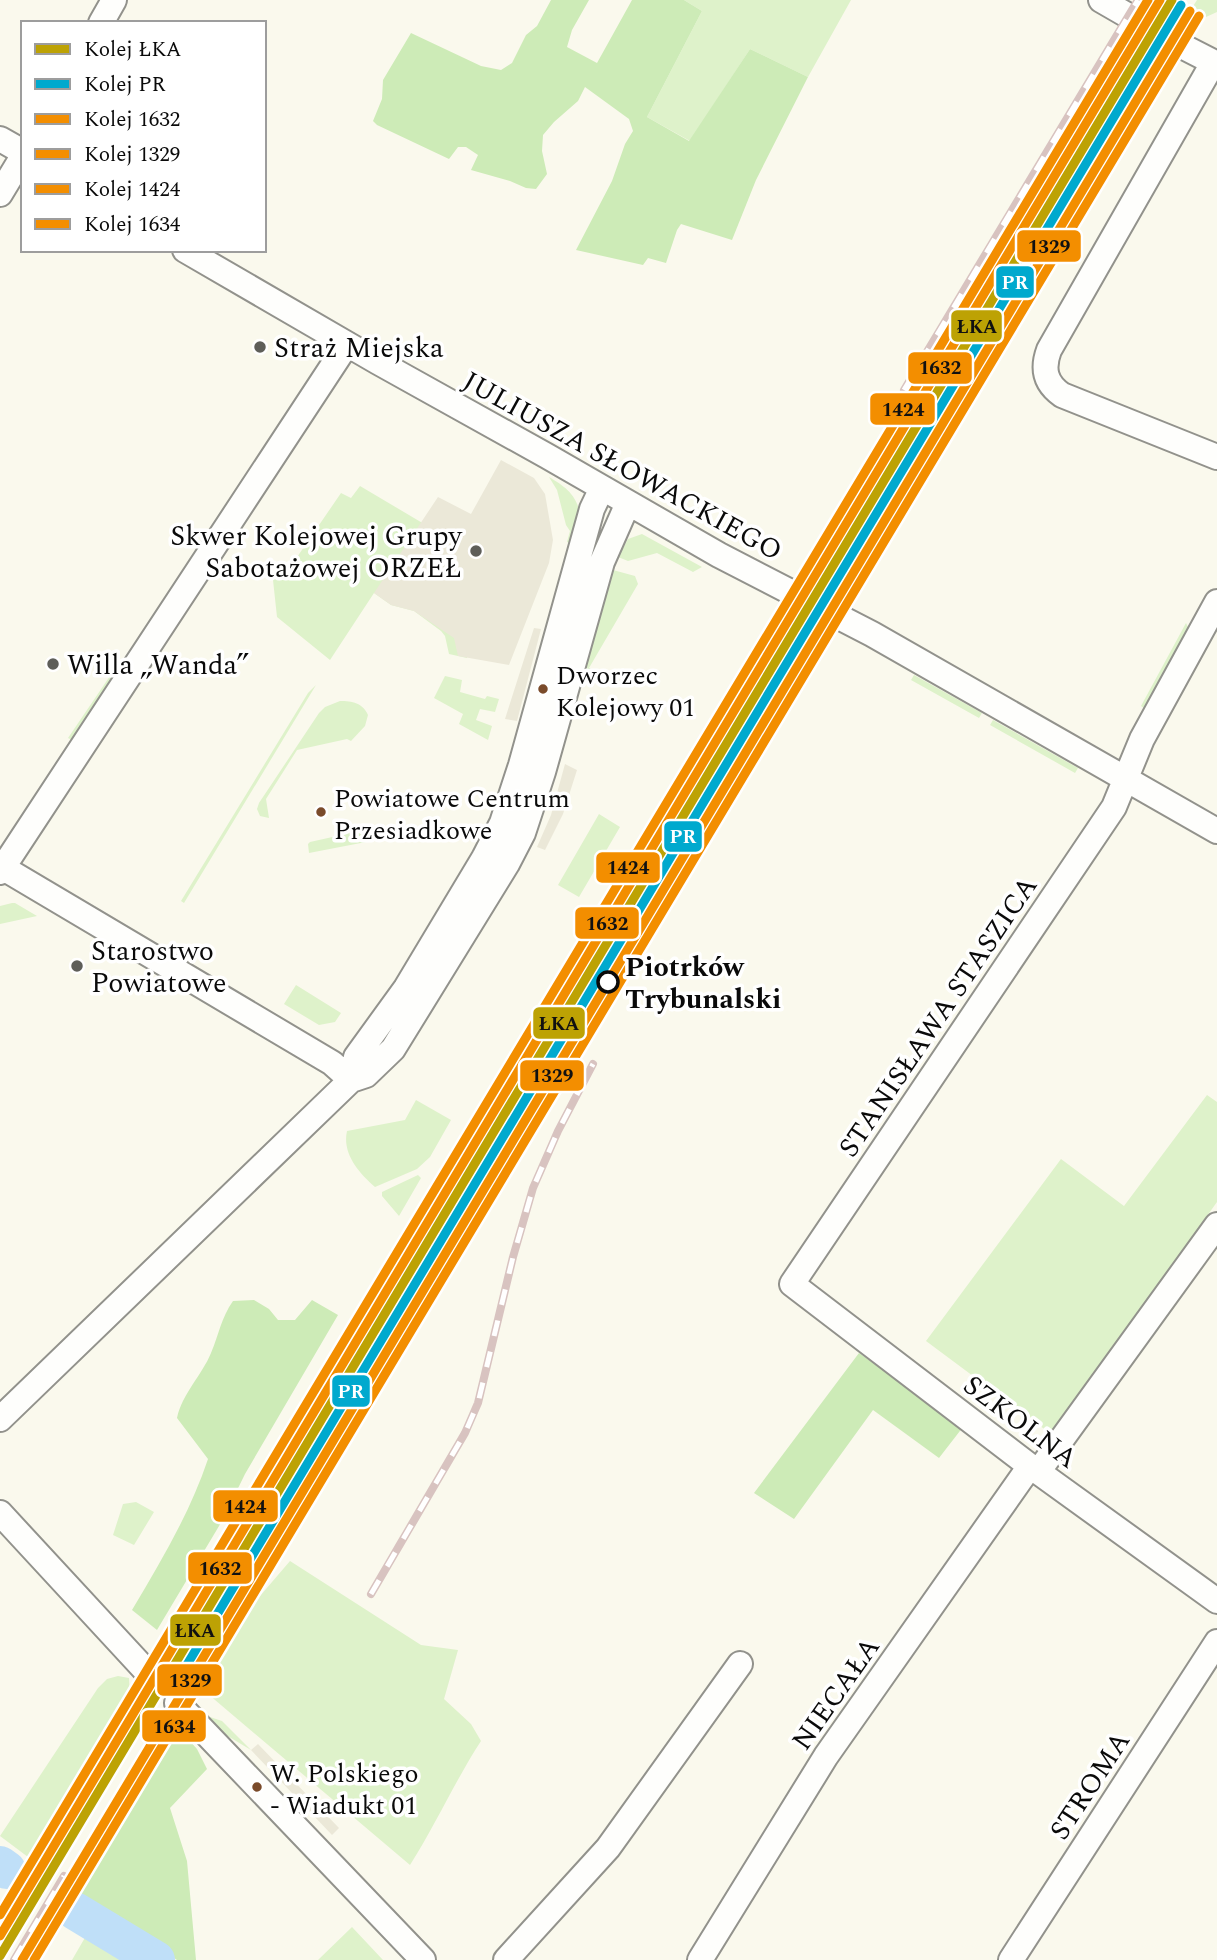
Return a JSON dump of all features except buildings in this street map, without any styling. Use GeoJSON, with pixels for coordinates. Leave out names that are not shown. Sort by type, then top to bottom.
{"type":"FeatureCollection","features":[{"type":"Feature","properties":{"kind":"street"},"geometry":{"type":"LineString","coordinates":[[102,21],[114,0]]}},
{"type":"Feature","properties":{"kind":"street"},"geometry":{"type":"LineString","coordinates":[[1101,0],[1215,64],[1049,350],[1045,368],[1050,385],[1062,395],[1217,457]]}},
{"type":"Feature","properties":{"kind":"street"},"geometry":{"type":"LineString","coordinates":[[0,139],[21,153]]}},
{"type":"Feature","properties":{"kind":"street"},"geometry":{"type":"LineString","coordinates":[[0,194],[21,157]]}},
{"type":"Feature","properties":{"kind":"street","name":"JULIUSZA SŁOWACKIEGO"},"geometry":{"type":"LineString","coordinates":[[188,252],[752,573],[872,634],[1217,831]]}},
{"type":"Feature","properties":{"kind":"street"},"geometry":{"type":"LineString","coordinates":[[347,344],[1,869],[332,1063],[351,1080]]}},
{"type":"Feature","properties":{"kind":"street"},"geometry":{"type":"LineString","coordinates":[[0,1419],[351,1080],[366,1074],[381,1062],[411,1023],[523,833],[532,768],[592,509],[602,488]]}},
{"type":"Feature","properties":{"kind":"street"},"geometry":{"type":"LineString","coordinates":[[532,768],[602,562],[628,503]]}},
{"type":"Feature","properties":{"kind":"street","name":"STANISŁAWA STASZICA"},"geometry":{"type":"LineString","coordinates":[[792,1284],[1114,807],[1142,739],[1217,601]]}},
{"type":"Feature","properties":{"kind":"street","name":"NIECAŁA"},"geometry":{"type":"LineString","coordinates":[[700,1960],[780,1827],[838,1738],[1034,1469],[1217,1225]]}},
{"type":"Feature","properties":{"kind":"street","name":"SZKOLNA"},"geometry":{"type":"LineString","coordinates":[[792,1284],[1034,1469],[1217,1601]]}},
{"type":"Feature","properties":{"kind":"street"},"geometry":{"type":"LineString","coordinates":[[0,1513],[147,1672]]}},
{"type":"Feature","properties":{"kind":"street","name":"STROMA"},"geometry":{"type":"LineString","coordinates":[[1011,1960],[1217,1642]]}},
{"type":"Feature","properties":{"kind":"street"},"geometry":{"type":"LineString","coordinates":[[506,1960],[608,1847],[740,1664]]}},
{"type":"Feature","properties":{"kind":"street"},"geometry":{"type":"LineString","coordinates":[[177,1703],[423,1960]]}},
{"type":"Feature","properties":{"kind":"green space"},"geometry":{"type":"Polygon","coordinates":[[[551,0],[589,0],[572,30],[567,47],[597,63],[632,0],[684,0],[702,11],[647,117],[689,141],[750,49],[808,77],[756,180],[732,240],[681,224],[666,263],[648,258],[643,265],[576,250],[612,181],[625,144],[633,131],[629,119],[585,87],[578,101],[543,135],[542,151],[547,174],[536,189],[471,170],[478,155],[466,147],[458,147],[449,159],[373,121],[382,99],[383,80],[411,33],[481,66],[501,70],[512,63],[526,35],[537,26],[551,0]]]}},
{"type":"Feature","properties":{"kind":"green space"},"geometry":{"type":"Polygon","coordinates":[[[684,0],[851,0],[808,77],[750,49],[690,141],[647,117],[702,11],[684,0]]]}},
{"type":"Feature","properties":{"kind":"green space"},"geometry":{"type":"Polygon","coordinates":[[[1197,0],[1217,0],[1217,12],[1206,17],[1188,14],[1197,0]]]}},
{"type":"Feature","properties":{"kind":"green space"},"geometry":{"type":"Polygon","coordinates":[[[549,477],[568,491],[578,505],[580,512],[572,544],[567,542],[570,531],[557,490],[549,477]]]}},
{"type":"Feature","properties":{"kind":"green space"},"geometry":{"type":"Polygon","coordinates":[[[360,486],[468,550],[467,658],[449,654],[445,636],[441,631],[414,611],[391,605],[374,593],[330,660],[277,617],[273,580],[293,563],[341,493],[351,498],[360,486]]]}},
{"type":"Feature","properties":{"kind":"green space"},"geometry":{"type":"Polygon","coordinates":[[[642,534],[702,567],[693,572],[657,553],[628,561],[618,557],[628,539],[642,534]]]}},
{"type":"Feature","properties":{"kind":"green space"},"geometry":{"type":"Polygon","coordinates":[[[613,570],[635,576],[638,584],[589,668],[604,677],[592,680],[586,675],[585,668],[613,570]]]}},
{"type":"Feature","properties":{"kind":"green space"},"geometry":{"type":"Polygon","coordinates":[[[1186,623],[1189,629],[1145,709],[1141,706],[1186,623]]]}},
{"type":"Feature","properties":{"kind":"green space"},"geometry":{"type":"Polygon","coordinates":[[[914,675],[982,713],[979,718],[911,680],[914,675]]]}},
{"type":"Feature","properties":{"kind":"green space"},"geometry":{"type":"Polygon","coordinates":[[[110,676],[113,679],[72,740],[68,738],[110,676]]]}},
{"type":"Feature","properties":{"kind":"green space"},"geometry":{"type":"Polygon","coordinates":[[[445,676],[462,680],[460,692],[485,699],[487,696],[499,699],[495,712],[480,709],[476,720],[492,726],[488,740],[459,724],[463,714],[434,698],[445,676]]]}},
{"type":"Feature","properties":{"kind":"green space"},"geometry":{"type":"Polygon","coordinates":[[[316,685],[184,903],[181,901],[308,693],[316,685]]]}},
{"type":"Feature","properties":{"kind":"green space"},"geometry":{"type":"Polygon","coordinates":[[[340,701],[353,702],[363,708],[368,715],[365,726],[351,741],[347,739],[297,750],[266,799],[269,818],[260,816],[257,809],[259,803],[319,713],[325,707],[340,701]]]}},
{"type":"Feature","properties":{"kind":"green space"},"geometry":{"type":"Polygon","coordinates":[[[993,720],[1078,768],[1075,773],[990,725],[993,720]]]}},
{"type":"Feature","properties":{"kind":"green space"},"geometry":{"type":"Polygon","coordinates":[[[599,814],[620,827],[579,897],[558,885],[599,814]]]}},
{"type":"Feature","properties":{"kind":"green space"},"geometry":{"type":"Polygon","coordinates":[[[364,830],[368,835],[366,842],[309,853],[310,842],[364,830]]]}},
{"type":"Feature","properties":{"kind":"green space"},"geometry":{"type":"Polygon","coordinates":[[[12,903],[37,916],[0,924],[0,906],[12,903]]]}},
{"type":"Feature","properties":{"kind":"green space"},"geometry":{"type":"Polygon","coordinates":[[[296,985],[341,1013],[335,1022],[319,1025],[284,1004],[296,985]]]}},
{"type":"Feature","properties":{"kind":"green space"},"geometry":{"type":"Polygon","coordinates":[[[1207,1095],[1217,1102],[1217,1202],[1051,1434],[926,1341],[1061,1159],[1124,1206],[1207,1095]]]}},
{"type":"Feature","properties":{"kind":"green space"},"geometry":{"type":"Polygon","coordinates":[[[416,1100],[451,1120],[430,1157],[417,1169],[375,1187],[349,1154],[347,1131],[405,1120],[416,1100]]]}},
{"type":"Feature","properties":{"kind":"green space"},"geometry":{"type":"Polygon","coordinates":[[[418,1175],[421,1178],[399,1216],[382,1196],[382,1192],[418,1175]]]}},
{"type":"Feature","properties":{"kind":"green space"},"geometry":{"type":"Polygon","coordinates":[[[254,1300],[269,1309],[278,1320],[295,1320],[312,1300],[338,1315],[157,1630],[132,1610],[184,1518],[208,1459],[177,1418],[207,1361],[229,1307],[233,1301],[254,1300]]]}},
{"type":"Feature","properties":{"kind":"green space"},"geometry":{"type":"Polygon","coordinates":[[[859,1353],[963,1427],[939,1458],[873,1410],[794,1519],[754,1493],[859,1353]]]}},
{"type":"Feature","properties":{"kind":"green space"},"geometry":{"type":"Polygon","coordinates":[[[136,1502],[154,1512],[134,1545],[113,1535],[123,1504],[136,1502]]]}},
{"type":"Feature","properties":{"kind":"green space"},"geometry":{"type":"Polygon","coordinates":[[[290,1561],[421,1645],[458,1650],[444,1699],[471,1724],[481,1741],[410,1865],[195,1683],[218,1645],[290,1561]]]}},
{"type":"Feature","properties":{"kind":"green space"},"geometry":{"type":"Polygon","coordinates":[[[118,1676],[129,1678],[130,1699],[32,1860],[0,1836],[98,1688],[107,1679],[118,1676]]]}},
{"type":"Feature","properties":{"kind":"green space"},"geometry":{"type":"Polygon","coordinates":[[[204,1715],[222,1721],[251,1750],[221,1732],[204,1715]]]}},
{"type":"Feature","properties":{"kind":"green space"},"geometry":{"type":"Polygon","coordinates":[[[171,1720],[197,1749],[207,1769],[170,1808],[187,1861],[196,1960],[177,1960],[71,1890],[171,1720]]]}},
{"type":"Feature","properties":{"kind":"green space"},"geometry":{"type":"Polygon","coordinates":[[[352,1927],[383,1960],[318,1960],[352,1927]]]}},
{"type":"Feature","properties":{"kind":"green space"},"geometry":{"type":"Polygon","coordinates":[[[90,1929],[142,1960],[72,1960],[90,1929]]]}},
{"type":"Feature","properties":{"kind":"shaded area","name":"Skwer Kolejowej Grupy Sabotażowej ORZEŁ"},"geometry":{"type":"Polygon","coordinates":[[[501,460],[534,478],[545,494],[553,540],[549,563],[509,665],[458,656],[454,638],[414,611],[391,605],[374,593],[438,497],[471,514],[501,460]]]}},
{"type":"Feature","properties":{"kind":"shaded area"},"geometry":{"type":"Polygon","coordinates":[[[534,628],[541,629],[517,721],[505,719],[534,628]]]}},
{"type":"Feature","properties":{"kind":"shaded area"},"geometry":{"type":"Polygon","coordinates":[[[565,764],[577,770],[563,814],[545,850],[537,847],[551,815],[565,764]]]}},
{"type":"Feature","properties":{"kind":"shaded area"},"geometry":{"type":"Polygon","coordinates":[[[258,1744],[339,1828],[332,1835],[251,1750],[258,1744]]]}},
{"type":"Feature","properties":{"kind":"waterway"},"geometry":{"type":"LineString","coordinates":[[0,1865],[7,1870]]}},
{"type":"Feature","properties":{"kind":"waterway"},"geometry":{"type":"LineString","coordinates":[[75,1911],[156,1960]]}},
{"type":"Feature","properties":{"kind":"tunnel"},"geometry":{"type":"LineString","coordinates":[[147,1672],[177,1703]]}},
{"type":"Feature","properties":{"kind":"railway"},"geometry":{"type":"LineString","coordinates":[[904,390],[1138,0]]}},
{"type":"Feature","properties":{"kind":"railway"},"geometry":{"type":"LineString","coordinates":[[371,1594],[465,1433],[478,1403],[513,1257],[533,1188],[558,1131],[593,1064]]}},
{"type":"Feature","properties":{"kind":"railway"},"geometry":{"type":"LineString","coordinates":[[14,1960],[64,1876]]}},
{"type":"Feature","properties":{"kind":"rail line","name":"1424"},"geometry":{"type":"LineString","coordinates":[[0,1915],[1148,0]]}},
{"type":"Feature","properties":{"kind":"rail line","name":"1632"},"geometry":{"type":"LineString","coordinates":[[0,1936],[1160,0]]}},
{"type":"Feature","properties":{"kind":"rail line","name":"ŁKA"},"geometry":{"type":"LineString","coordinates":[[0,1956],[1172,0]]}},
{"type":"Feature","properties":{"kind":"rail line","name":"PR"},"geometry":{"type":"LineString","coordinates":[[185,1668],[1181,5]]}},
{"type":"Feature","properties":{"kind":"rail line","name":"1329"},"geometry":{"type":"LineString","coordinates":[[22,1960],[1190,11]]}},
{"type":"Feature","properties":{"kind":"rail line","name":"1634"},"geometry":{"type":"LineString","coordinates":[[34,1960],[1199,16]]}},
{"type":"Feature","properties":{"kind":"place","name":"Straż Miejska"},"geometry":{"type":"Point","coordinates":[260,347]}},
{"type":"Feature","properties":{"kind":"place","name":"Skwer Kolejowej Grupy Sabotażowej ORZEŁ"},"geometry":{"type":"Point","coordinates":[476,551]}},
{"type":"Feature","properties":{"kind":"place","name":"Willa „Wanda”"},"geometry":{"type":"Point","coordinates":[53,664]}},
{"type":"Feature","properties":{"kind":"place","name":"Dworzec Kolejowy 01"},"geometry":{"type":"Point","coordinates":[543,689]}},
{"type":"Feature","properties":{"kind":"place","name":"Powiatowe Centrum Przesiadkowe"},"geometry":{"type":"Point","coordinates":[321,812]}},
{"type":"Feature","properties":{"kind":"place","name":"Starostwo Powiatowe"},"geometry":{"type":"Point","coordinates":[77,966]}},
{"type":"Feature","properties":{"kind":"place","name":"Piotrków Trybunalski"},"geometry":{"type":"Point","coordinates":[608,982]}},
{"type":"Feature","properties":{"kind":"place","name":"W. Polskiego - Wiadukt 01"},"geometry":{"type":"Point","coordinates":[257,1787]}}]}
